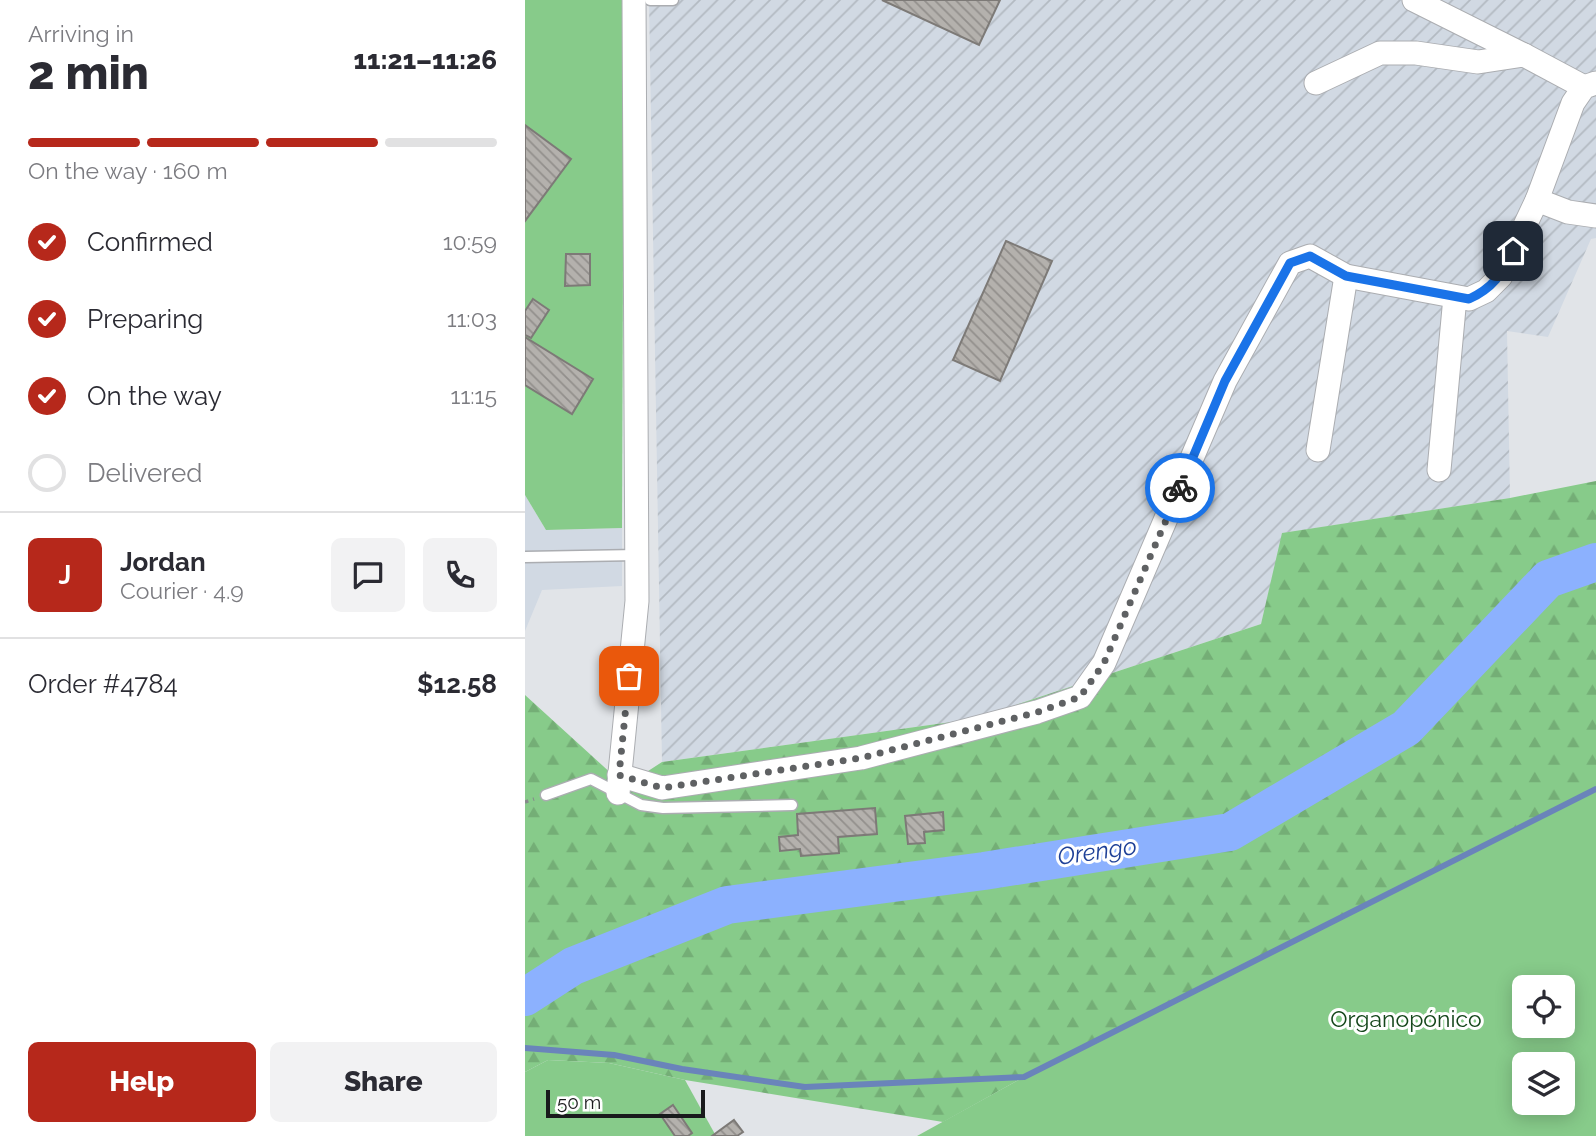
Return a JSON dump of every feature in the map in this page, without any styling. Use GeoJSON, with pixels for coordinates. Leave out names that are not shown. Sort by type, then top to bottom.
{"type":"FeatureCollection","features":[{"type":"Feature","properties":{"kind":"street"},"geometry":{"type":"LineString","coordinates":[[634,0],[637,601],[619,784],[662,788],[861,758],[1038,712],[1080,697],[1104,663],[1225,381],[1273,288],[1290,263],[1310,256],[1346,276],[1469,299],[1486,291],[1501,276],[1537,200],[1573,103],[1590,85],[1414,0]]}},
{"type":"Feature","properties":{"kind":"street"},"geometry":{"type":"LineString","coordinates":[[1316,83],[1380,53],[1416,53],[1478,62],[1524,55]]}},
{"type":"Feature","properties":{"kind":"street"},"geometry":{"type":"LineString","coordinates":[[1537,200],[1568,212],[1596,216]]}},
{"type":"Feature","properties":{"kind":"street"},"geometry":{"type":"LineString","coordinates":[[1318,450],[1346,276]]}},
{"type":"Feature","properties":{"kind":"street"},"geometry":{"type":"LineString","coordinates":[[1439,470],[1455,297]]}},
{"type":"Feature","properties":{"kind":"lane"},"geometry":{"type":"LineString","coordinates":[[650,0],[673,0]]}},
{"type":"Feature","properties":{"kind":"lane"},"geometry":{"type":"LineString","coordinates":[[525,557],[637,555]]}},
{"type":"Feature","properties":{"kind":"lane"},"geometry":{"type":"LineString","coordinates":[[546,795],[591,779],[619,784],[641,805],[663,808],[792,805]]}},
{"type":"Feature","properties":{"kind":"shaded area"},"geometry":{"type":"Polygon","coordinates":[[[649,0],[1596,0],[1596,238],[1591,239],[1548,337],[1507,331],[1510,498],[1283,533],[1261,624],[973,719],[662,762],[649,0]]]}},
{"type":"Feature","properties":{"kind":"shaded area"},"geometry":{"type":"Polygon","coordinates":[[[525,495],[546,530],[622,528],[622,586],[542,590],[525,631],[525,495]]]}},
{"type":"Feature","properties":{"kind":"green space"},"geometry":{"type":"Polygon","coordinates":[[[525,0],[624,0],[622,528],[546,530],[525,495],[525,0]]]}},
{"type":"Feature","properties":{"kind":"green space"},"geometry":{"type":"Polygon","coordinates":[[[1596,481],[1596,789],[1024,1077],[943,1122],[685,1080],[609,1063],[548,1060],[525,1072],[525,695],[625,786],[662,762],[973,719],[1261,624],[1282,533],[1510,498],[1596,481]]]}},
{"type":"Feature","properties":{"kind":"green space","name":"Organopónico"},"geometry":{"type":"Polygon","coordinates":[[[1596,789],[1596,1136],[917,1136],[1024,1077],[1596,789]]]}},
{"type":"Feature","properties":{"kind":"green space"},"geometry":{"type":"Polygon","coordinates":[[[548,1060],[609,1063],[685,1080],[716,1136],[525,1136],[525,1072],[548,1060]]]}},
{"type":"Feature","properties":{"kind":"building"},"geometry":{"type":"Polygon","coordinates":[[[882,0],[1000,0],[979,45],[882,0]]]}},
{"type":"Feature","properties":{"kind":"building"},"geometry":{"type":"Polygon","coordinates":[[[525,125],[571,159],[525,221],[525,125]]]}},
{"type":"Feature","properties":{"kind":"building"},"geometry":{"type":"Polygon","coordinates":[[[1006,241],[1052,261],[1000,381],[953,360],[1006,241]]]}},
{"type":"Feature","properties":{"kind":"building"},"geometry":{"type":"Polygon","coordinates":[[[566,254],[590,254],[590,285],[565,286],[566,254]]]}},
{"type":"Feature","properties":{"kind":"building"},"geometry":{"type":"Polygon","coordinates":[[[533,299],[549,310],[531,338],[525,335],[525,311],[533,299]]]}},
{"type":"Feature","properties":{"kind":"building"},"geometry":{"type":"Polygon","coordinates":[[[525,337],[593,379],[572,414],[525,385],[525,337]]]}},
{"type":"Feature","properties":{"kind":"building"},"geometry":{"type":"Polygon","coordinates":[[[875,808],[877,834],[838,837],[839,853],[801,856],[800,849],[780,851],[779,837],[798,835],[797,814],[875,808]]]}},
{"type":"Feature","properties":{"kind":"building"},"geometry":{"type":"Polygon","coordinates":[[[943,812],[944,830],[924,832],[925,843],[908,844],[905,816],[943,812]]]}},
{"type":"Feature","properties":{"kind":"building"},"geometry":{"type":"Polygon","coordinates":[[[673,1105],[692,1133],[688,1136],[675,1136],[660,1114],[673,1105]]]}},
{"type":"Feature","properties":{"kind":"building"},"geometry":{"type":"Polygon","coordinates":[[[734,1120],[743,1132],[737,1136],[712,1136],[734,1120]]]}},
{"type":"Feature","properties":{"kind":"waterway","name":"Orengo"},"geometry":{"type":"LineString","coordinates":[[525,997],[573,966],[727,905],[984,871],[1230,832],[1406,728],[1548,579],[1596,562]]}},
{"type":"Feature","properties":{"kind":"waterway"},"geometry":{"type":"LineString","coordinates":[[525,1048],[614,1055],[682,1069],[805,1087],[1024,1077],[1596,789]]}},
{"type":"Feature","properties":{"kind":"way so far"},"geometry":{"type":"LineString","coordinates":[[629,676],[619,775],[662,788],[861,758],[1038,712],[1080,697],[1104,663],[1180,488]]}},
{"type":"Feature","properties":{"kind":"route"},"geometry":{"type":"LineString","coordinates":[[1180,488],[1225,381],[1273,288],[1290,263],[1310,256],[1346,276],[1469,299],[1486,291],[1501,276],[1513,251]]}}]}
